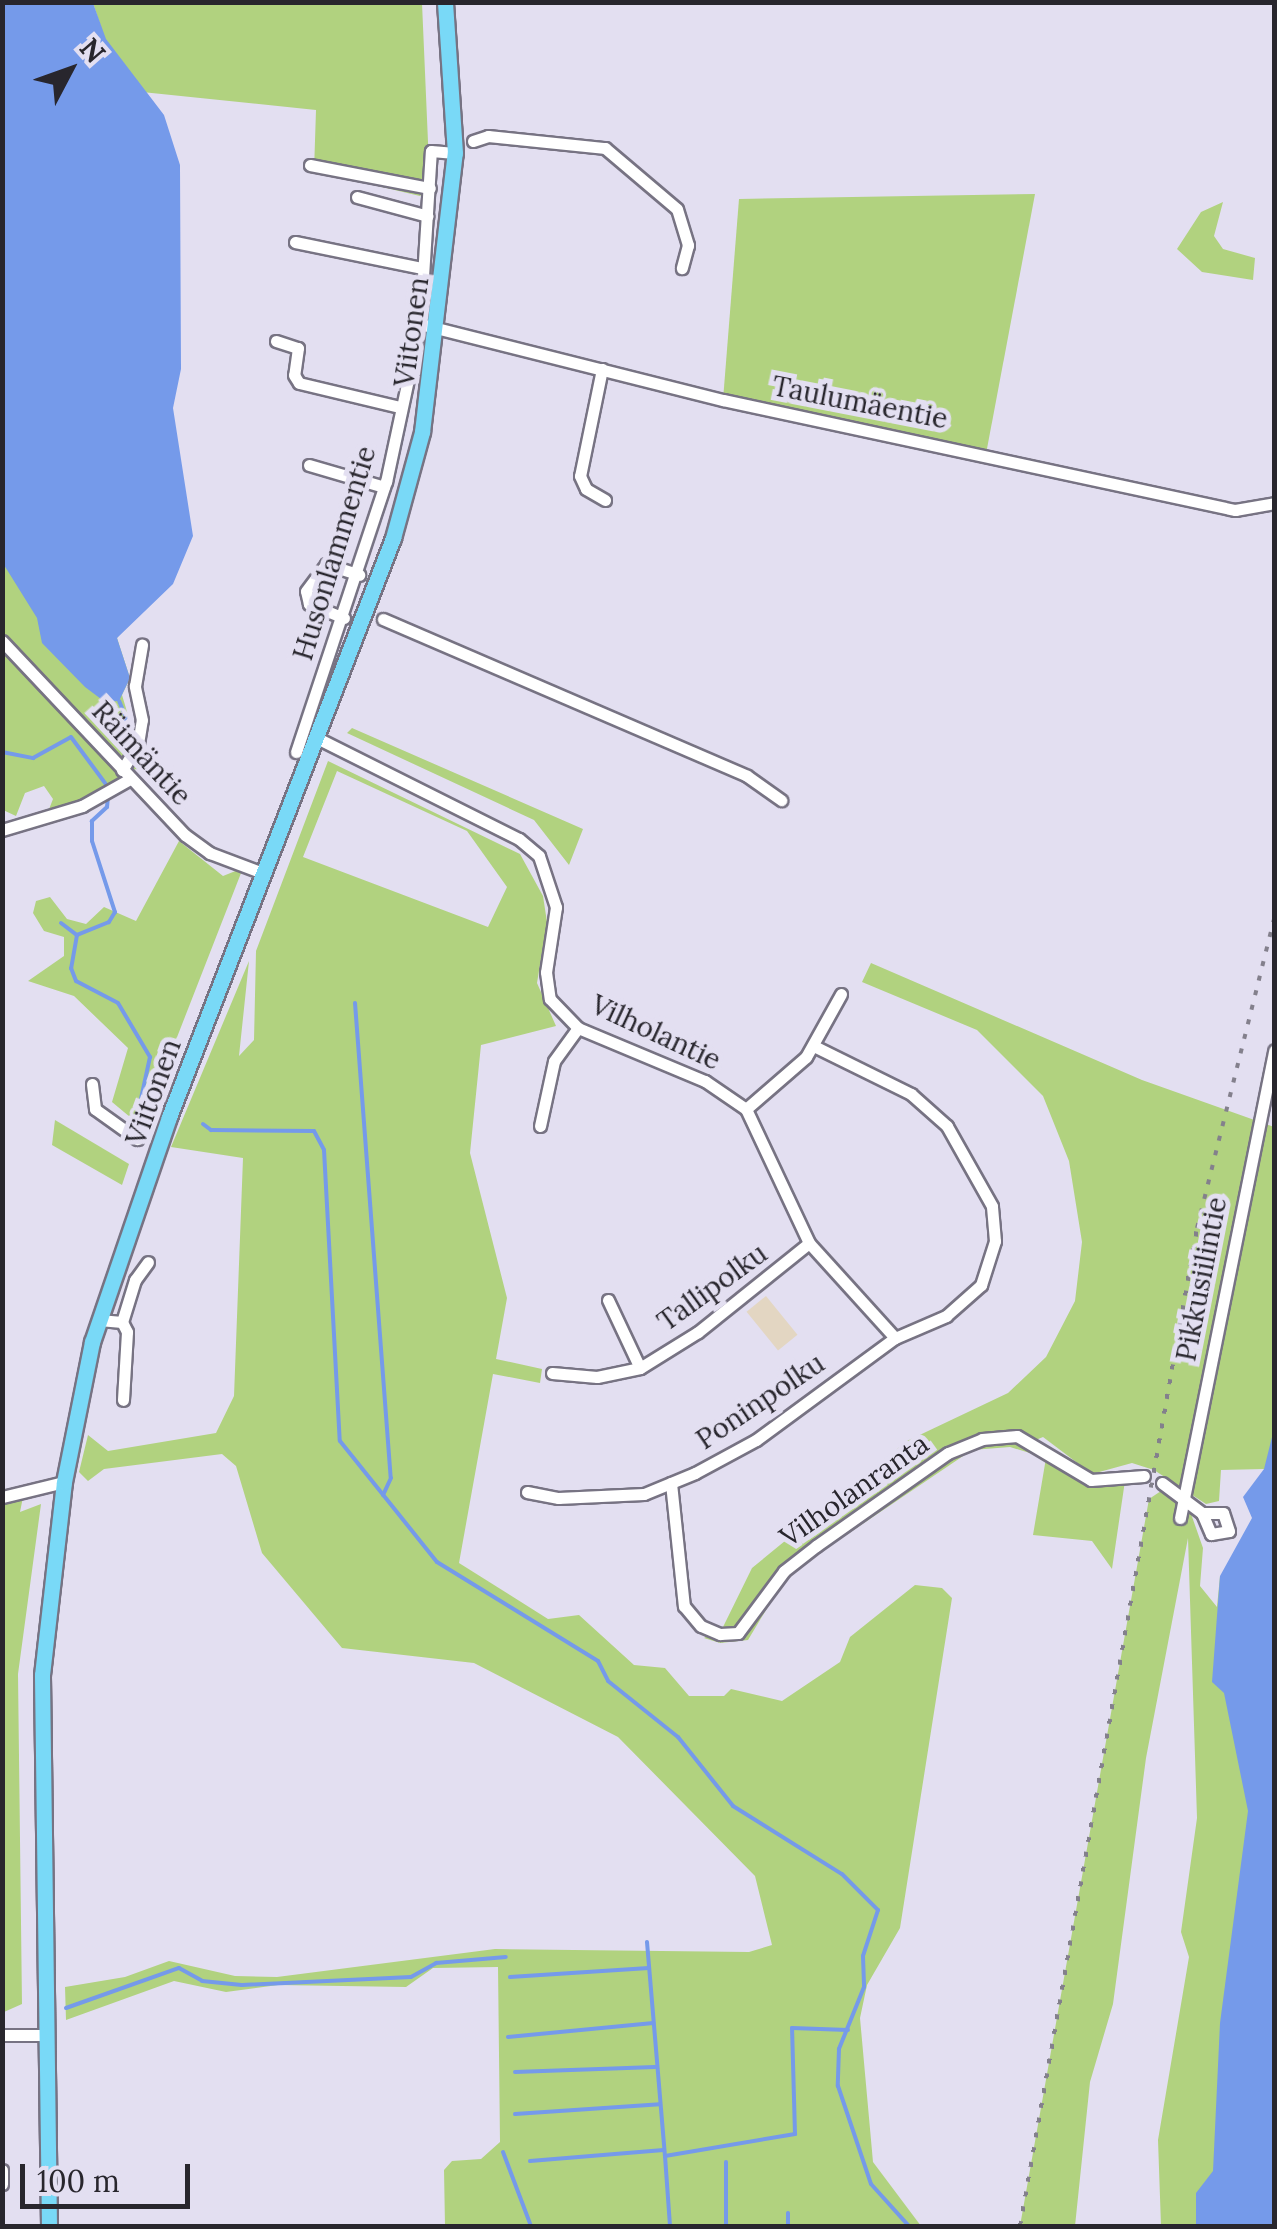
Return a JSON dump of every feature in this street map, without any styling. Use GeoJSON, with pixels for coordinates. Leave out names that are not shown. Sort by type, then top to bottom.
{"type":"FeatureCollection","features":[{"type":"Feature","properties":{"kind":"main road","name":"Viitonen"},"geometry":{"type":"LineString","coordinates":[[48,2226],[42,1675],[64,1482],[100,1320],[263,873],[393,538],[422,432],[438,328],[455,154],[445,2]]}},
{"type":"Feature","properties":{"kind":"street"},"geometry":{"type":"LineString","coordinates":[[473,142],[488,136],[605,148],[677,209],[688,245],[682,268]]}},
{"type":"Feature","properties":{"kind":"street","name":"Husonlammentie"},"geometry":{"type":"LineString","coordinates":[[296,752],[359,575],[384,488],[420,324],[431,151],[455,154]]}},
{"type":"Feature","properties":{"kind":"street"},"geometry":{"type":"LineString","coordinates":[[310,165],[430,188]]}},
{"type":"Feature","properties":{"kind":"street"},"geometry":{"type":"LineString","coordinates":[[357,197],[428,216]]}},
{"type":"Feature","properties":{"kind":"street"},"geometry":{"type":"LineString","coordinates":[[295,242],[422,268]]}},
{"type":"Feature","properties":{"kind":"street","name":"Taulumäentie"},"geometry":{"type":"LineString","coordinates":[[420,324],[602,370],[1236,510],[1274,503]]}},
{"type":"Feature","properties":{"kind":"street"},"geometry":{"type":"LineString","coordinates":[[276,340],[300,352],[294,375],[300,383],[400,407]]}},
{"type":"Feature","properties":{"kind":"street"},"geometry":{"type":"LineString","coordinates":[[602,370],[580,476],[586,489],[605,500]]}},
{"type":"Feature","properties":{"kind":"street"},"geometry":{"type":"LineString","coordinates":[[309,465],[384,488]]}},
{"type":"Feature","properties":{"kind":"street"},"geometry":{"type":"LineString","coordinates":[[344,618],[309,604],[306,591],[326,564],[359,575]]}},
{"type":"Feature","properties":{"kind":"street"},"geometry":{"type":"LineString","coordinates":[[382,619],[747,776],[781,800]]}},
{"type":"Feature","properties":{"kind":"street","name":"Räimäntie"},"geometry":{"type":"LineString","coordinates":[[2,641],[126,775],[210,853],[263,873]]}},
{"type":"Feature","properties":{"kind":"street"},"geometry":{"type":"LineString","coordinates":[[2,830],[82,806],[126,775],[142,720],[135,686],[142,645]]}},
{"type":"Feature","properties":{"kind":"street","name":"Vilholantie"},"geometry":{"type":"LineString","coordinates":[[317,738],[519,839],[539,856],[556,907],[546,985],[578,1028],[682,1070],[746,1109]]}},
{"type":"Feature","properties":{"kind":"street"},"geometry":{"type":"LineString","coordinates":[[841,994],[814,1046],[792,1074],[746,1109],[809,1243],[895,1338]]}},
{"type":"Feature","properties":{"kind":"street"},"geometry":{"type":"LineString","coordinates":[[540,1126],[554,1061],[578,1028]]}},
{"type":"Feature","properties":{"kind":"street","name":"Poninpolku"},"geometry":{"type":"LineString","coordinates":[[528,1492],[600,1498],[671,1483],[756,1440],[895,1338],[946,1316],[981,1285],[996,1240],[992,1206],[947,1126],[923,1102],[814,1046]]}},
{"type":"Feature","properties":{"kind":"street","name":"Pikkusiilintie"},"geometry":{"type":"LineString","coordinates":[[1180,1518],[1187,1499],[1231,1247],[1274,1050]]}},
{"type":"Feature","properties":{"kind":"street"},"geometry":{"type":"LineString","coordinates":[[92,1084],[95,1109],[138,1138]]}},
{"type":"Feature","properties":{"kind":"street","name":"Tallipolku"},"geometry":{"type":"LineString","coordinates":[[552,1372],[597,1377],[640,1368],[698,1332],[809,1243]]}},
{"type":"Feature","properties":{"kind":"street"},"geometry":{"type":"LineString","coordinates":[[123,1400],[127,1332],[122,1322],[135,1280],[148,1262]]}},
{"type":"Feature","properties":{"kind":"street","name":"Tallipolku"},"geometry":{"type":"LineString","coordinates":[[608,1300],[640,1368]]}},
{"type":"Feature","properties":{"kind":"street"},"geometry":{"type":"LineString","coordinates":[[100,1320],[122,1322]]}},
{"type":"Feature","properties":{"kind":"street","name":"Vilholanranta"},"geometry":{"type":"LineString","coordinates":[[671,1483],[684,1606],[701,1626],[720,1634],[738,1633],[784,1571],[816,1546],[948,1453],[982,1439],[1017,1436],[1090,1480],[1144,1476]]}},
{"type":"Feature","properties":{"kind":"street"},"geometry":{"type":"LineString","coordinates":[[2,1497],[64,1482]]}},
{"type":"Feature","properties":{"kind":"street"},"geometry":{"type":"LineString","coordinates":[[1162,1483],[1202,1513]]}},
{"type":"Feature","properties":{"kind":"street"},"geometry":{"type":"LineString","coordinates":[[2,2035],[47,2035]]}},
{"type":"Feature","properties":{"kind":"street"},"geometry":{"type":"LineString","coordinates":[[2,2170],[2,2184]]}},
{"type":"Feature","properties":{"kind":"shaded area"},"geometry":{"type":"Polygon","coordinates":[[[766,1296],[797,1335],[778,1351],[747,1312],[766,1296]]]}},
{"type":"Feature","properties":{"kind":"green space"},"geometry":{"type":"Polygon","coordinates":[[[93,3],[422,3],[430,188],[420,196],[314,171],[316,110],[142,92],[105,39],[93,3]]]}},
{"type":"Feature","properties":{"kind":"green space"},"geometry":{"type":"Polygon","coordinates":[[[1035,194],[986,454],[723,400],[739,199],[1035,194]]]}},
{"type":"Feature","properties":{"kind":"green space"},"geometry":{"type":"Polygon","coordinates":[[[1223,202],[1214,236],[1223,249],[1255,258],[1253,280],[1202,272],[1177,249],[1201,212],[1223,202]]]}},
{"type":"Feature","properties":{"kind":"green space"},"geometry":{"type":"Polygon","coordinates":[[[2,555],[21,590],[127,622],[117,638],[130,678],[122,695],[128,715],[123,737],[140,769],[123,770],[130,779],[46,817],[53,799],[44,786],[25,793],[16,816],[3,810],[2,555]]]}},
{"type":"Feature","properties":{"kind":"green space"},"geometry":{"type":"Polygon","coordinates":[[[352,728],[583,829],[569,865],[534,820],[347,733],[352,728]]]}},
{"type":"Feature","properties":{"kind":"green space"},"geometry":{"type":"Polygon","coordinates":[[[328,761],[520,854],[543,896],[547,922],[537,983],[556,1026],[481,1045],[470,1153],[507,1298],[496,1359],[542,1369],[540,1383],[493,1374],[459,1563],[548,1619],[579,1615],[634,1665],[665,1668],[689,1696],[724,1696],[731,1689],[782,1701],[840,1662],[850,1637],[915,1585],[942,1588],[952,1598],[900,1928],[867,1985],[860,2018],[873,2162],[921,2226],[445,2226],[444,2170],[452,2161],[481,2159],[500,2142],[498,1967],[433,1968],[406,1987],[278,1985],[226,1992],[174,1981],[66,2020],[65,1987],[125,1977],[169,1961],[235,1976],[277,1977],[495,1949],[749,1952],[772,1945],[755,1876],[618,1737],[474,1663],[342,1648],[262,1553],[236,1466],[222,1454],[104,1469],[88,1481],[79,1472],[88,1435],[108,1451],[216,1433],[234,1396],[243,1158],[171,1147],[249,961],[239,1056],[254,1040],[256,951],[328,761]],[[337,771],[303,857],[488,927],[507,887],[467,831],[337,771]]]}},
{"type":"Feature","properties":{"kind":"green space"},"geometry":{"type":"Polygon","coordinates":[[[179,841],[223,876],[243,868],[142,1127],[112,1102],[128,1048],[74,996],[28,981],[64,956],[64,937],[44,931],[33,913],[36,901],[50,897],[67,919],[86,924],[104,907],[136,921],[179,841]]]}},
{"type":"Feature","properties":{"kind":"green space"},"geometry":{"type":"Polygon","coordinates":[[[871,963],[1142,1080],[1274,1127],[1274,1502],[1264,1469],[1221,1470],[1219,1501],[1206,1504],[1154,1470],[1132,1463],[1092,1474],[1043,1437],[1031,1442],[1090,1480],[1126,1474],[1112,1569],[1092,1541],[1033,1535],[1046,1458],[1010,1447],[972,1450],[787,1575],[748,1640],[720,1643],[704,1638],[723,1627],[752,1568],[907,1441],[1008,1393],[1046,1357],[1075,1301],[1082,1242],[1069,1161],[1043,1096],[977,1030],[862,982],[871,963]]]}},
{"type":"Feature","properties":{"kind":"green space"},"geometry":{"type":"Polygon","coordinates":[[[55,1120],[129,1164],[122,1185],[52,1145],[55,1120]]]}},
{"type":"Feature","properties":{"kind":"green space"},"geometry":{"type":"Polygon","coordinates":[[[1161,1491],[1189,1508],[1203,1548],[1200,1586],[1217,1607],[1220,1576],[1247,1585],[1274,1609],[1250,2226],[1161,2226],[1158,2140],[1189,1957],[1181,1932],[1197,1818],[1188,1538],[1146,1758],[1113,2004],[1090,2082],[1075,2226],[1020,2226],[1149,1499],[1161,1491]]]}},
{"type":"Feature","properties":{"kind":"green space"},"geometry":{"type":"Polygon","coordinates":[[[24,1492],[20,1512],[41,1504],[18,1674],[22,2004],[4,2012],[3,1497],[24,1492]]]}},
{"type":"Feature","properties":{"kind":"water"},"geometry":{"type":"Polygon","coordinates":[[[2,3],[93,3],[106,39],[164,115],[180,165],[181,369],[173,408],[193,536],[173,584],[117,638],[130,678],[119,701],[105,702],[85,687],[42,643],[37,618],[4,565],[2,3]]]}},
{"type":"Feature","properties":{"kind":"water"},"geometry":{"type":"Polygon","coordinates":[[[1274,1429],[1274,2226],[1196,2226],[1196,2193],[1213,2171],[1220,2023],[1248,1811],[1224,1693],[1212,1682],[1220,1576],[1252,1518],[1243,1497],[1264,1469],[1274,1429]]]}},
{"type":"Feature","properties":{"kind":"waterway"},"geometry":{"type":"LineString","coordinates":[[112,736],[126,718],[119,701]]}},
{"type":"Feature","properties":{"kind":"waterway"},"geometry":{"type":"LineString","coordinates":[[2,752],[33,758],[71,737],[108,787]]}},
{"type":"Feature","properties":{"kind":"waterway"},"geometry":{"type":"LineString","coordinates":[[108,796],[107,807],[92,821],[92,841],[115,912],[109,922],[77,935],[71,968],[76,981],[118,1003],[150,1057],[139,1108]]}},
{"type":"Feature","properties":{"kind":"waterway"},"geometry":{"type":"LineString","coordinates":[[61,923],[77,935]]}},
{"type":"Feature","properties":{"kind":"waterway"},"geometry":{"type":"LineString","coordinates":[[355,1003],[391,1478],[383,1495]]}},
{"type":"Feature","properties":{"kind":"waterway"},"geometry":{"type":"LineString","coordinates":[[203,1124],[211,1130],[314,1131],[324,1150],[340,1441],[437,1562],[598,1661],[608,1681],[678,1737],[733,1806],[842,1874],[878,1910],[863,1956],[864,1987],[839,2049],[838,2086],[871,2184],[909,2226]]}},
{"type":"Feature","properties":{"kind":"waterway"},"geometry":{"type":"LineString","coordinates":[[647,1942],[665,2156],[795,2134],[792,2028],[848,2030]]}},
{"type":"Feature","properties":{"kind":"waterway"},"geometry":{"type":"LineString","coordinates":[[66,2008],[179,1968],[202,1981],[242,1985],[411,1977],[436,1963],[506,1957]]}},
{"type":"Feature","properties":{"kind":"waterway"},"geometry":{"type":"LineString","coordinates":[[510,1977],[649,1968]]}},
{"type":"Feature","properties":{"kind":"waterway"},"geometry":{"type":"LineString","coordinates":[[508,2037],[653,2023]]}},
{"type":"Feature","properties":{"kind":"waterway"},"geometry":{"type":"LineString","coordinates":[[515,2072],[655,2067]]}},
{"type":"Feature","properties":{"kind":"waterway"},"geometry":{"type":"LineString","coordinates":[[515,2114],[660,2104]]}},
{"type":"Feature","properties":{"kind":"waterway"},"geometry":{"type":"LineString","coordinates":[[530,2161],[664,2150]]}},
{"type":"Feature","properties":{"kind":"waterway"},"geometry":{"type":"LineString","coordinates":[[503,2152],[531,2226]]}},
{"type":"Feature","properties":{"kind":"waterway"},"geometry":{"type":"LineString","coordinates":[[665,2156],[670,2226]]}},
{"type":"Feature","properties":{"kind":"waterway"},"geometry":{"type":"LineString","coordinates":[[726,2162],[726,2226]]}},
{"type":"Feature","properties":{"kind":"waterway"},"geometry":{"type":"LineString","coordinates":[[788,2213],[788,2226]]}},
{"type":"Feature","properties":{"kind":"railway"},"geometry":{"type":"LineString","coordinates":[[1020,2226],[1197,1228],[1274,919]]}}]}
